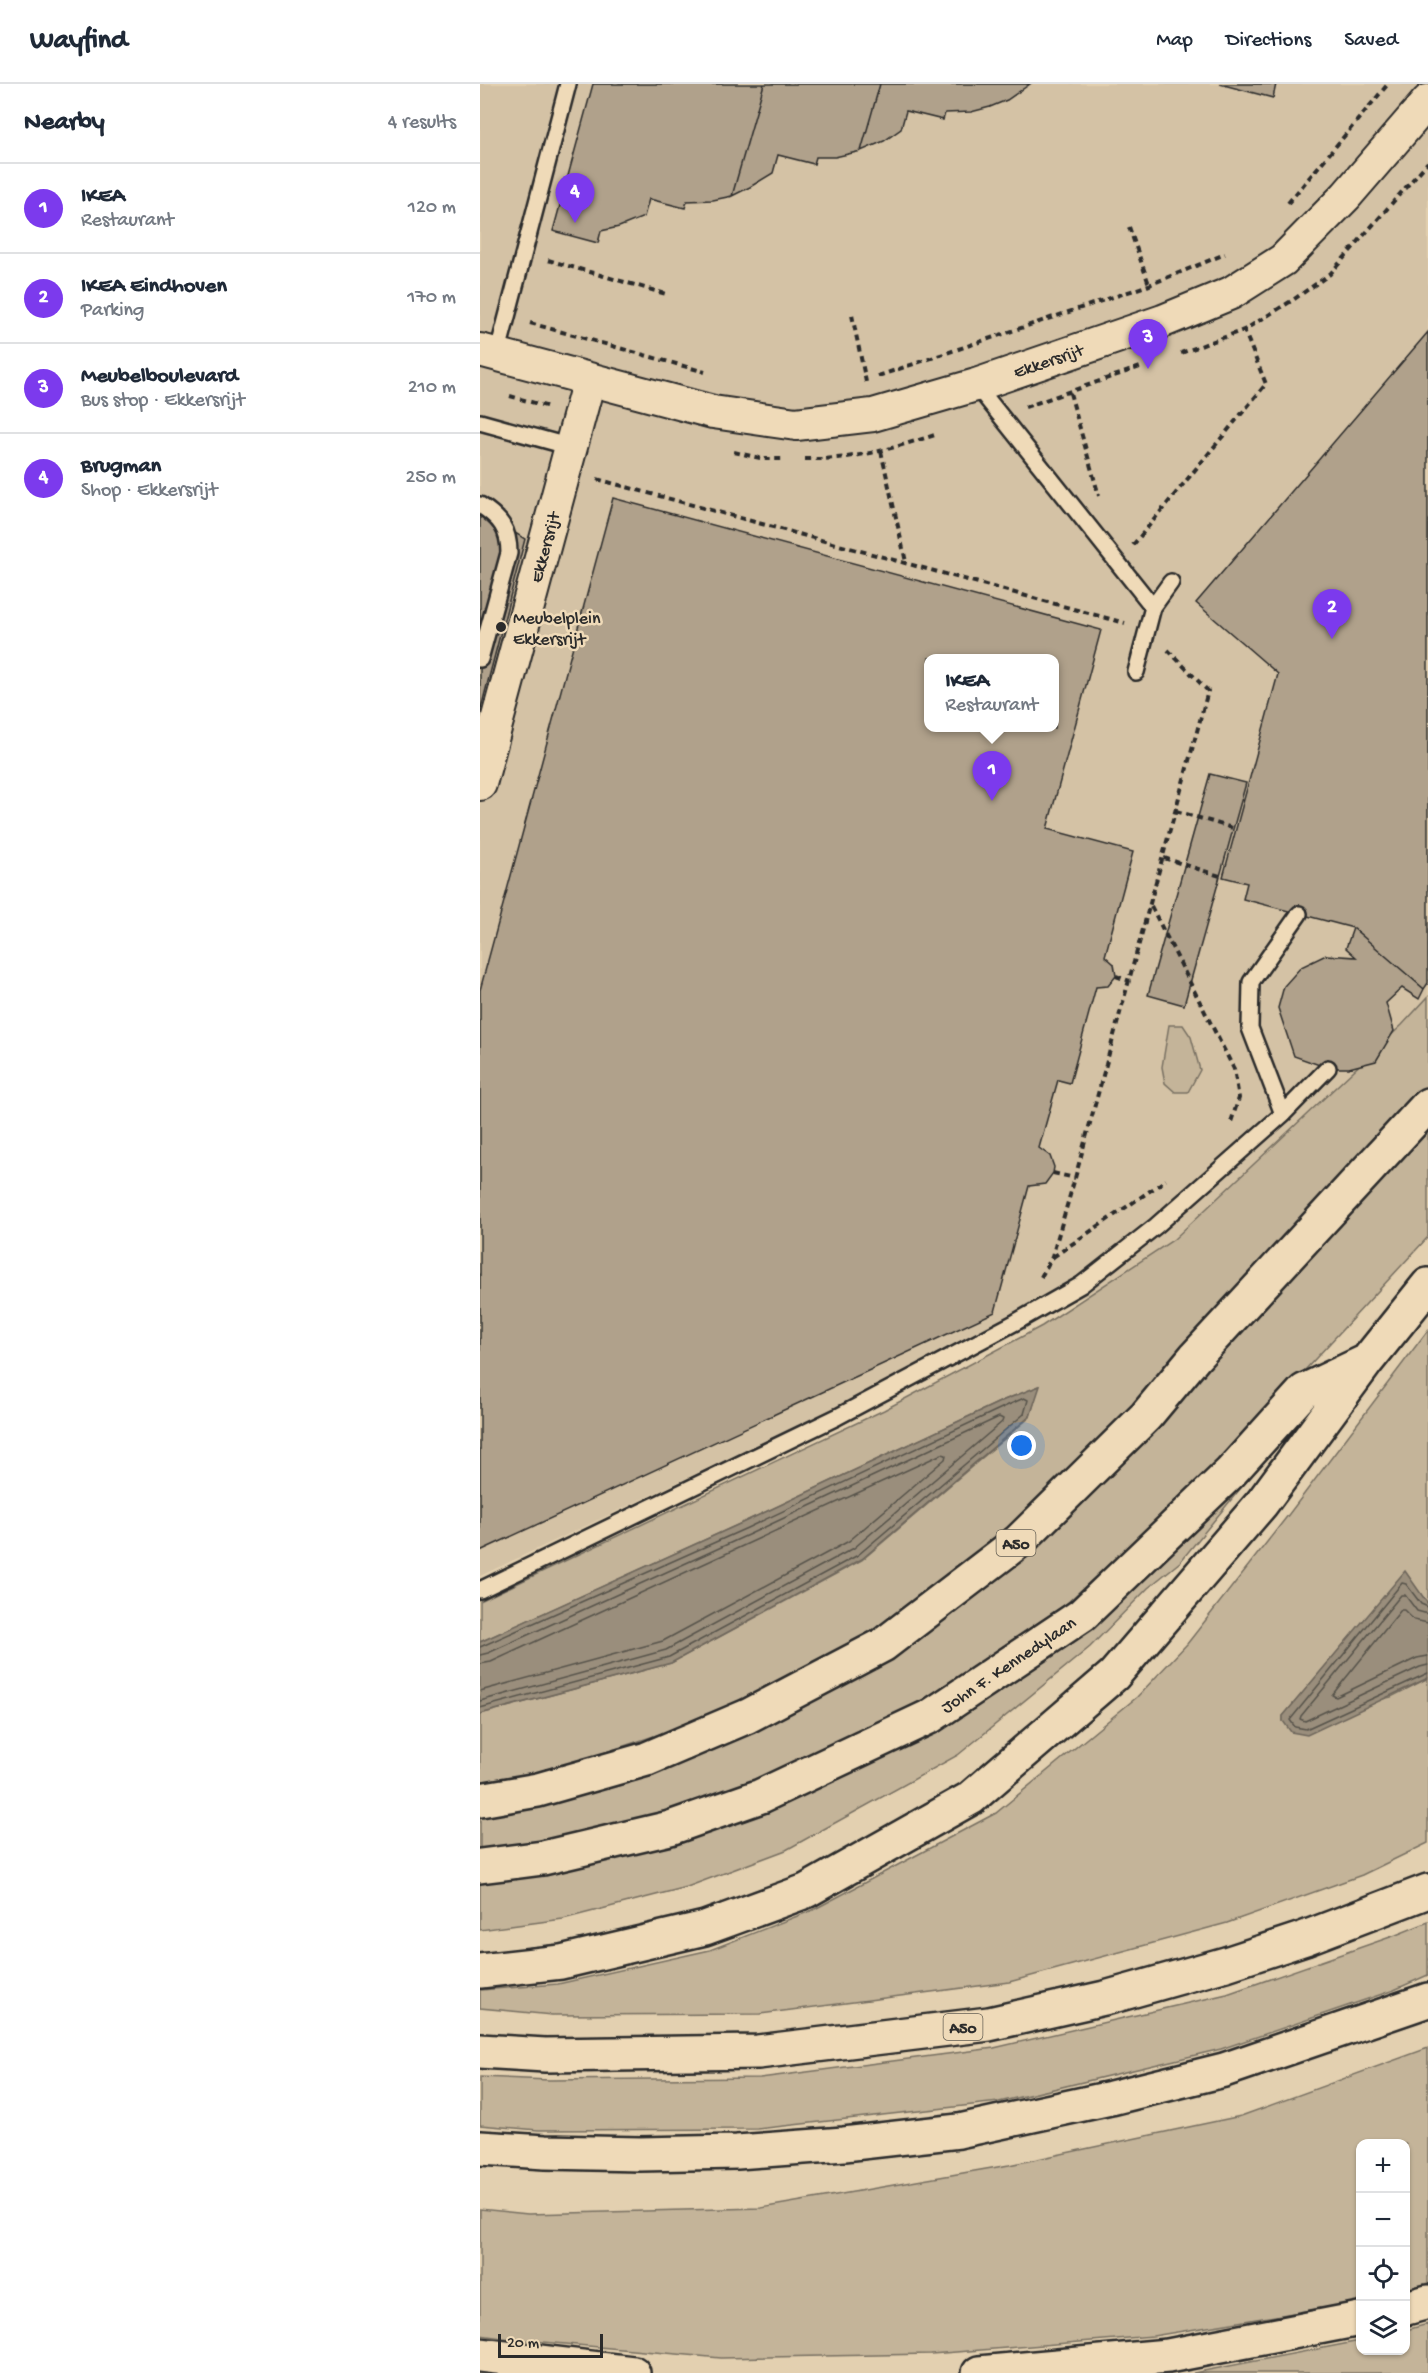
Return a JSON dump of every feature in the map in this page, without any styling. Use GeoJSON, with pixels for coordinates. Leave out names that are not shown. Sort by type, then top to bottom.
{"type":"FeatureCollection","features":[{"type":"Feature","properties":{"kind":"highway","name":"A50"},"geometry":{"type":"LineString","coordinates":[[480,1800],[538,1790],[647,1759],[748,1716],[883,1645],[1019,1541],[1146,1416],[1195,1357],[1428,1105]]}},
{"type":"Feature","properties":{"kind":"highway","name":"John F. Kennedylaan"},"geometry":{"type":"LineString","coordinates":[[480,1866],[543,1858],[670,1828],[761,1796],[931,1716],[1082,1615],[1230,1473],[1304,1391],[1367,1361],[1428,1285]]}},
{"type":"Feature","properties":{"kind":"highway"},"geometry":{"type":"LineString","coordinates":[[480,1971],[561,1962],[705,1928],[806,1891],[971,1798],[1114,1675],[1262,1503],[1367,1361]]}},
{"type":"Feature","properties":{"kind":"highway","name":"A50"},"geometry":{"type":"LineString","coordinates":[[480,2051],[545,2055],[758,2052],[988,2024],[1109,1997],[1226,1964],[1316,1934],[1428,1891]]}},
{"type":"Feature","properties":{"kind":"highway"},"geometry":{"type":"LineString","coordinates":[[480,2148],[628,2154],[737,2152],[844,2144],[959,2131],[1111,2098],[1224,2070],[1428,2000]]}},
{"type":"Feature","properties":{"kind":"highway"},"geometry":{"type":"LineString","coordinates":[[1410,2307],[1428,2302]]}},
{"type":"Feature","properties":{"kind":"highway"},"geometry":{"type":"LineString","coordinates":[[979,2373],[1168,2356],[1356,2320]]}},
{"type":"Feature","properties":{"kind":"highway"},"geometry":{"type":"LineString","coordinates":[[480,2355],[633,2373]]}},
{"type":"Feature","properties":{"kind":"street","name":"Ekkersrijt"},"geometry":{"type":"LineString","coordinates":[[488,353],[713,412],[796,424],[873,415],[976,385],[1163,321],[1231,293],[1283,260],[1346,196],[1428,101]]}},
{"type":"Feature","properties":{"kind":"street","name":"Ekkersrijt"},"geometry":{"type":"LineString","coordinates":[[480,784],[589,380]]}},
{"type":"Feature","properties":{"kind":"lane"},"geometry":{"type":"LineString","coordinates":[[488,353],[524,253],[568,84]]}},
{"type":"Feature","properties":{"kind":"lane"},"geometry":{"type":"LineString","coordinates":[[976,385],[1153,607]]}},
{"type":"Feature","properties":{"kind":"lane"},"geometry":{"type":"LineString","coordinates":[[480,422],[568,458]]}},
{"type":"Feature","properties":{"kind":"lane"},"geometry":{"type":"LineString","coordinates":[[480,505],[495,515],[509,536],[509,553],[480,659]]}},
{"type":"Feature","properties":{"kind":"lane"},"geometry":{"type":"LineString","coordinates":[[1136,672],[1153,607],[1171,582]]}},
{"type":"Feature","properties":{"kind":"lane"},"geometry":{"type":"LineString","coordinates":[[1283,1114],[1250,1028],[1251,982],[1299,914]]}},
{"type":"Feature","properties":{"kind":"lane"},"geometry":{"type":"LineString","coordinates":[[480,1590],[837,1417],[1081,1285],[1156,1227],[1283,1114],[1328,1068]]}},
{"type":"Feature","properties":{"kind":"path"},"geometry":{"type":"LineString","coordinates":[[1281,211],[1388,84]]}},
{"type":"Feature","properties":{"kind":"path"},"geometry":{"type":"LineString","coordinates":[[1129,227],[1149,285]]}},
{"type":"Feature","properties":{"kind":"path"},"geometry":{"type":"LineString","coordinates":[[855,381],[866,380],[1149,285],[1232,251]]}},
{"type":"Feature","properties":{"kind":"path"},"geometry":{"type":"LineString","coordinates":[[524,253],[666,294]]}},
{"type":"Feature","properties":{"kind":"path"},"geometry":{"type":"LineString","coordinates":[[852,315],[906,562]]}},
{"type":"Feature","properties":{"kind":"path"},"geometry":{"type":"LineString","coordinates":[[1118,563],[1266,384],[1244,330]]}},
{"type":"Feature","properties":{"kind":"path"},"geometry":{"type":"LineString","coordinates":[[586,340],[710,373]]}},
{"type":"Feature","properties":{"kind":"path"},"geometry":{"type":"LineString","coordinates":[[1070,393],[1102,507]]}},
{"type":"Feature","properties":{"kind":"path"},"geometry":{"type":"LineString","coordinates":[[568,458],[906,562],[1147,630],[1208,691],[1131,981],[1052,1257],[1016,1322]]}},
{"type":"Feature","properties":{"kind":"path"},"geometry":{"type":"LineString","coordinates":[[1176,811],[1236,829]]}},
{"type":"Feature","properties":{"kind":"path"},"geometry":{"type":"LineString","coordinates":[[1163,858],[1223,877]]}},
{"type":"Feature","properties":{"kind":"path"},"geometry":{"type":"LineString","coordinates":[[1151,906],[1234,1068],[1239,1098],[1231,1124],[1224,1132]]}},
{"type":"Feature","properties":{"kind":"path"},"geometry":{"type":"LineString","coordinates":[[1116,976],[1131,981]]}},
{"type":"Feature","properties":{"kind":"path"},"geometry":{"type":"LineString","coordinates":[[1053,1173],[1075,1178]]}},
{"type":"Feature","properties":{"kind":"path"},"geometry":{"type":"LineString","coordinates":[[1052,1257],[1166,1180]]}},
{"type":"Feature","properties":{"kind":"shaded area"},"geometry":{"type":"Polygon","coordinates":[[[480,84],[1428,84],[1428,1045],[1303,1201],[904,1375],[480,1576],[480,84]]]}},
{"type":"Feature","properties":{"kind":"shaded area"},"geometry":{"type":"Polygon","coordinates":[[[1428,997],[1428,1090],[1193,1346],[1020,1524],[887,1630],[743,1706],[535,1776],[480,1787],[480,1714],[671,1663],[862,1560],[1030,1417],[1039,1386],[1004,1400],[480,1642],[480,1601],[884,1410],[1042,1326],[1173,1240],[1402,1025],[1428,997]]]}},
{"type":"Feature","properties":{"kind":"shaded area"},"geometry":{"type":"Polygon","coordinates":[[[1169,1025],[1183,1025],[1191,1037],[1200,1070],[1188,1092],[1175,1092],[1165,1083],[1162,1067],[1169,1025]]]}},
{"type":"Feature","properties":{"kind":"shaded area"},"geometry":{"type":"Polygon","coordinates":[[[1428,1120],[1428,1237],[1218,1464],[1067,1603],[930,1696],[769,1778],[667,1814],[551,1843],[480,1853],[480,1813],[897,1648],[1428,1120]]]}},
{"type":"Feature","properties":{"kind":"shaded area"},"geometry":{"type":"Polygon","coordinates":[[[1428,1330],[1428,1604],[1405,1572],[1283,1716],[1283,1721],[1391,1697],[1428,1678],[1428,1843],[1362,1875],[1227,1923],[1009,1982],[760,2014],[552,2015],[480,2008],[480,1990],[558,1984],[710,1950],[813,1910],[996,1813],[1137,1697],[1187,1644],[1428,1330]]]}},
{"type":"Feature","properties":{"kind":"shaded area"},"geometry":{"type":"Polygon","coordinates":[[[1327,1383],[1180,1562],[1148,1588],[1090,1647],[958,1755],[786,1850],[687,1887],[563,1919],[480,1930],[480,1881],[948,1723],[1327,1383]]]}},
{"type":"Feature","properties":{"kind":"shaded area"},"geometry":{"type":"Polygon","coordinates":[[[1428,1922],[1428,1975],[1394,1990],[1221,2049],[999,2102],[757,2129],[538,2130],[480,2125],[480,2077],[549,2080],[760,2078],[994,2048],[1227,1994],[1428,1922]]]}},
{"type":"Feature","properties":{"kind":"shaded area"},"geometry":{"type":"Polygon","coordinates":[[[1428,2048],[1428,2283],[1410,2288],[1410,2139],[1356,2139],[1356,2303],[1153,2336],[931,2354],[721,2358],[480,2335],[480,2209],[528,2214],[761,2208],[1009,2165],[1241,2116],[1428,2048]]]}},
{"type":"Feature","properties":{"kind":"shaded area"},"geometry":{"type":"Polygon","coordinates":[[[1428,2324],[1428,2373],[1193,2373],[1356,2342],[1356,2355],[1410,2355],[1410,2329],[1428,2324]]]}},
{"type":"Feature","properties":{"kind":"water"},"geometry":{"type":"Polygon","coordinates":[[[1040,1386],[1030,1416],[862,1559],[671,1663],[480,1714],[480,1642],[1004,1400],[1040,1386]]]}},
{"type":"Feature","properties":{"kind":"water"},"geometry":{"type":"Polygon","coordinates":[[[1405,1571],[1428,1604],[1428,1678],[1307,1735],[1291,1732],[1283,1721],[1283,1716],[1405,1571]]]}},
{"type":"Feature","properties":{"kind":"building"},"geometry":{"type":"Polygon","coordinates":[[[593,84],[764,84],[732,196],[713,200],[687,201],[685,208],[649,199],[644,217],[601,231],[598,243],[553,231],[593,84]]]}},
{"type":"Feature","properties":{"kind":"building"},"geometry":{"type":"Polygon","coordinates":[[[764,84],[880,84],[861,151],[835,157],[816,157],[814,164],[778,155],[773,173],[732,196],[764,84]]]}},
{"type":"Feature","properties":{"kind":"building"},"geometry":{"type":"Polygon","coordinates":[[[880,84],[1030,84],[1007,100],[971,112],[945,113],[943,120],[906,111],[901,129],[884,141],[861,151],[880,84]]]}},
{"type":"Feature","properties":{"kind":"building"},"geometry":{"type":"Polygon","coordinates":[[[1220,84],[1276,84],[1273,98],[1220,84]]]}},
{"type":"Feature","properties":{"kind":"building"},"geometry":{"type":"Polygon","coordinates":[[[1428,332],[1428,983],[1424,989],[1353,928],[1243,899],[1247,883],[1223,877],[1278,674],[1196,603],[1428,332]]]}},
{"type":"Feature","properties":{"kind":"building"},"geometry":{"type":"Polygon","coordinates":[[[613,498],[1101,630],[1047,829],[1133,852],[1105,956],[1114,964],[1116,976],[1108,986],[1096,987],[1070,1083],[1058,1080],[1039,1148],[1050,1156],[1054,1167],[1053,1173],[1045,1184],[1029,1186],[995,1312],[480,1551],[480,990],[613,498]]]}},
{"type":"Feature","properties":{"kind":"building"},"geometry":{"type":"Polygon","coordinates":[[[480,511],[525,539],[480,712],[480,511]]]}},
{"type":"Feature","properties":{"kind":"building"},"geometry":{"type":"Polygon","coordinates":[[[1210,774],[1246,783],[1184,1005],[1148,995],[1210,774]]]}},
{"type":"Feature","properties":{"kind":"building"},"geometry":{"type":"Polygon","coordinates":[[[1353,928],[1424,989],[1419,999],[1402,988],[1386,1003],[1394,1031],[1376,1061],[1349,1068],[1328,1068],[1294,1056],[1278,1008],[1284,986],[1301,967],[1326,955],[1356,957],[1346,948],[1353,928]]]}},
{"type":"Feature","properties":{"kind":"place","name":"Brugman"},"geometry":{"type":"Point","coordinates":[575,223]}},
{"type":"Feature","properties":{"kind":"place","name":"Meubelboulevard"},"geometry":{"type":"Point","coordinates":[1148,369]}},
{"type":"Feature","properties":{"kind":"place","name":"Meubelplein Ekkersrijt"},"geometry":{"type":"Point","coordinates":[501,627]}},
{"type":"Feature","properties":{"kind":"place","name":"IKEA Eindhoven"},"geometry":{"type":"Point","coordinates":[1332,639]}},
{"type":"Feature","properties":{"kind":"place","name":"IKEA"},"geometry":{"type":"Point","coordinates":[992,801]}}]}
